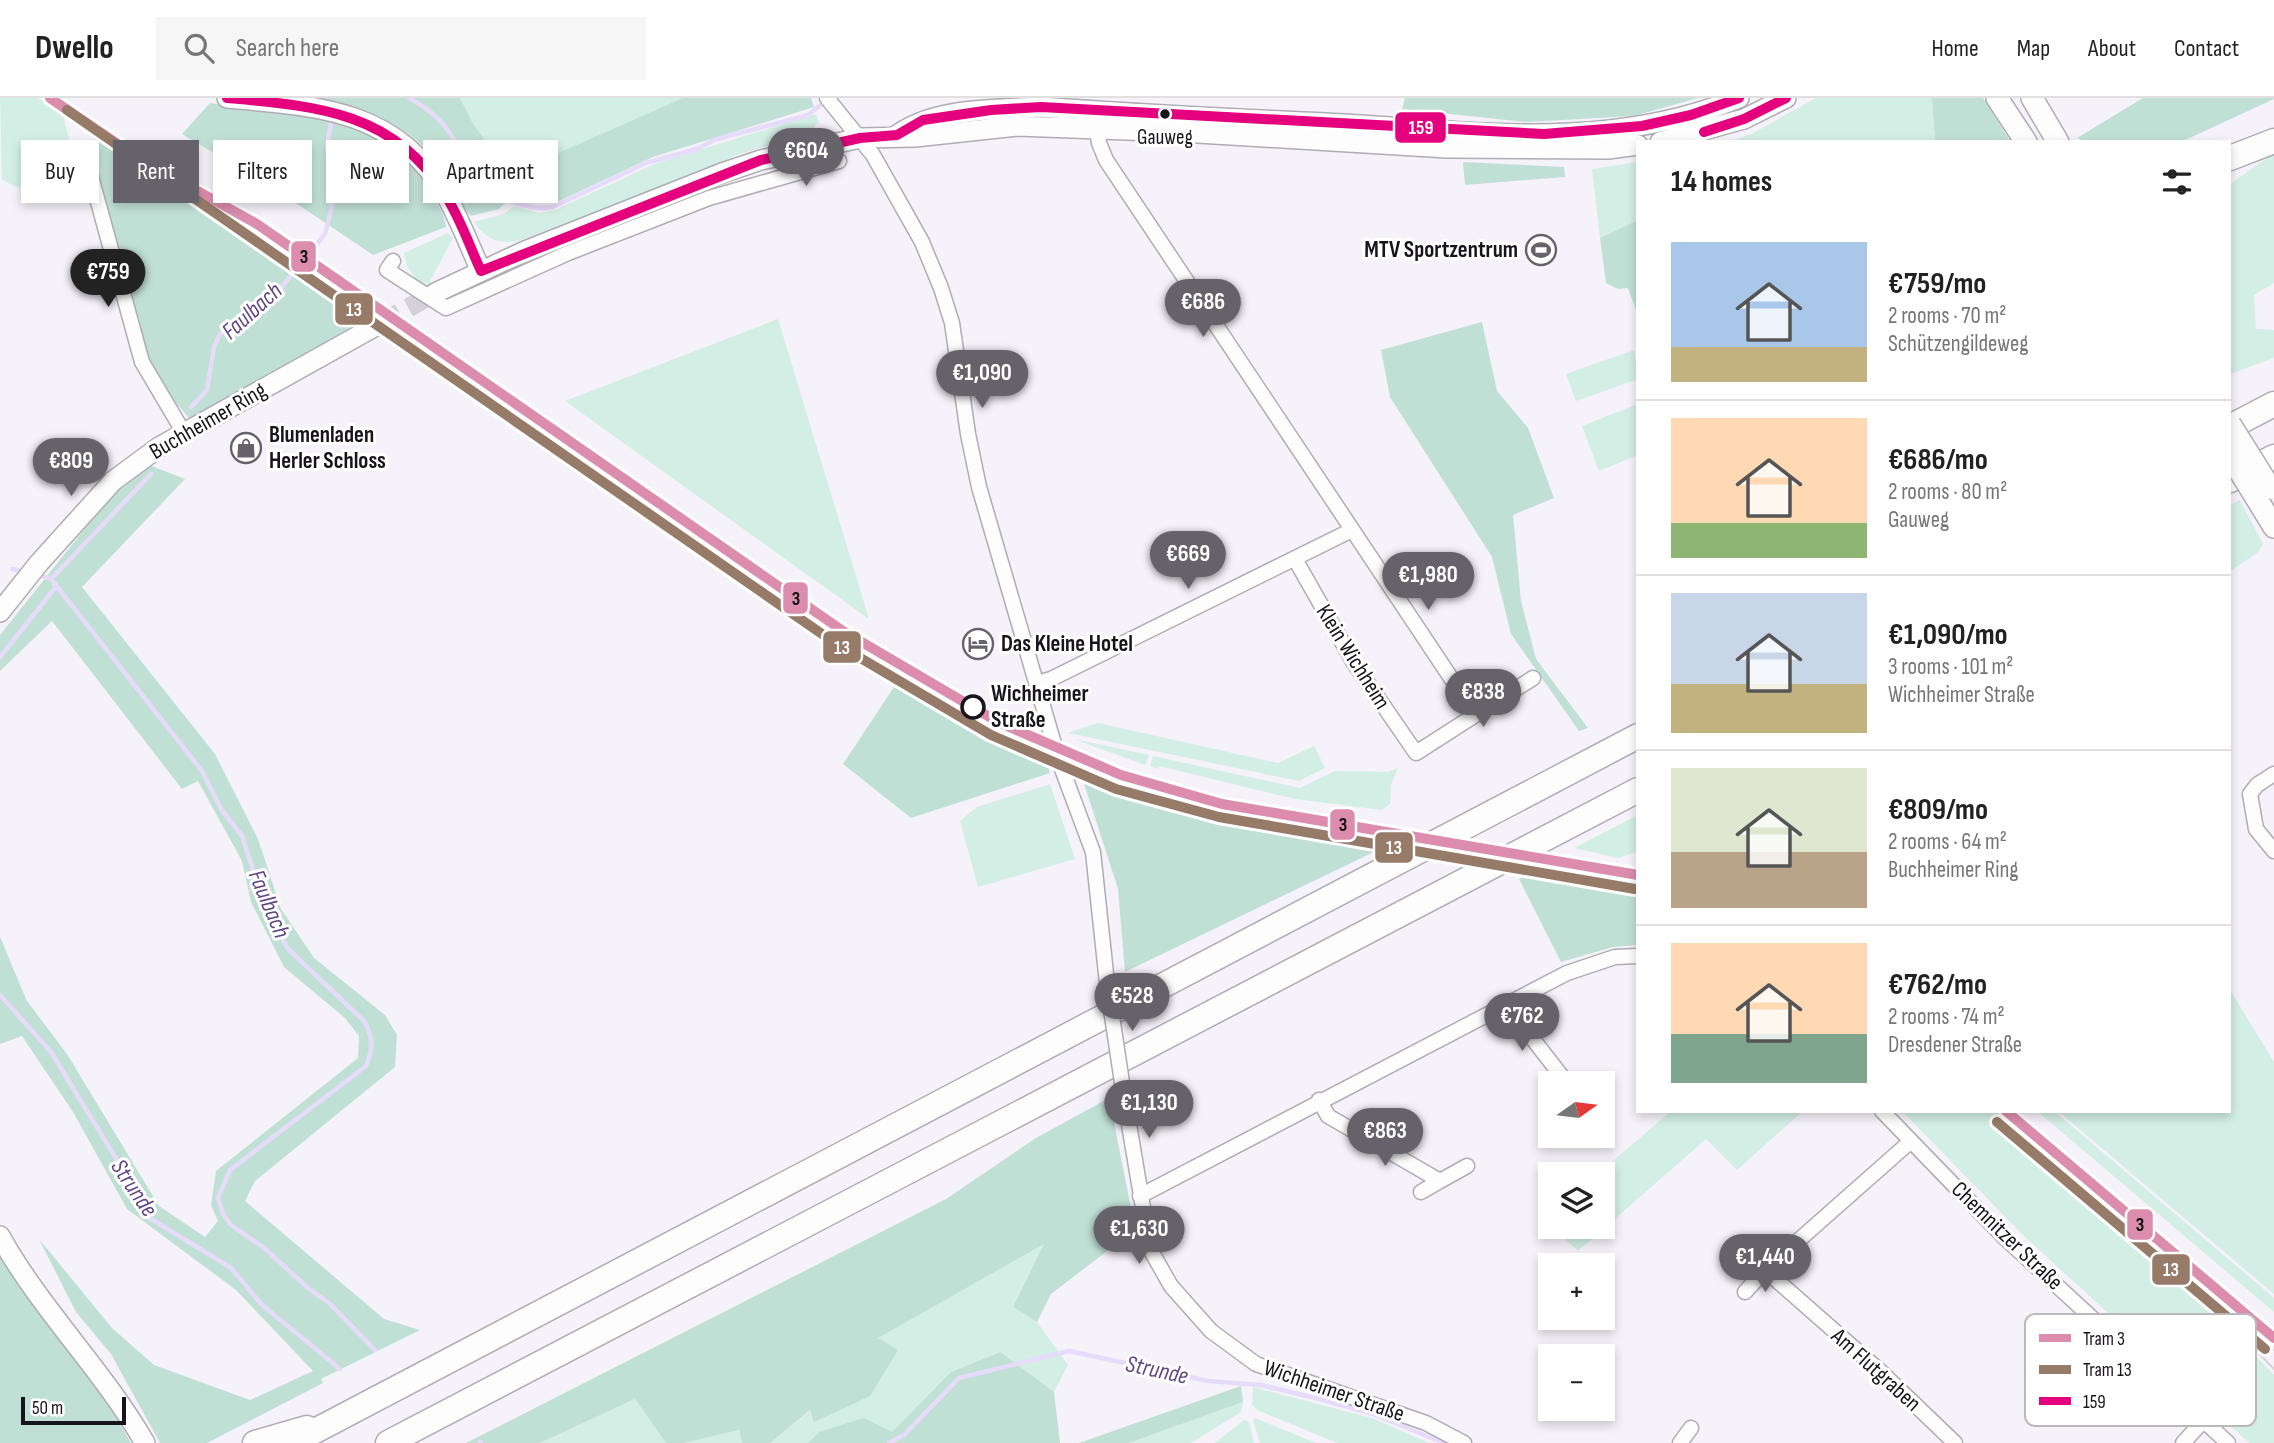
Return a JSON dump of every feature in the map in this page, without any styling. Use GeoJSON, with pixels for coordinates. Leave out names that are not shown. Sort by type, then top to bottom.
{"type":"FeatureCollection","features":[{"type":"Feature","properties":{"kind":"highway"},"geometry":{"type":"LineString","coordinates":[[2231,425],[2274,404]]}},
{"type":"Feature","properties":{"kind":"highway"},"geometry":{"type":"LineString","coordinates":[[2231,479],[2274,457]]}},
{"type":"Feature","properties":{"kind":"highway"},"geometry":{"type":"LineString","coordinates":[[292,1443],[1636,737]]}},
{"type":"Feature","properties":{"kind":"highway"},"geometry":{"type":"LineString","coordinates":[[388,1443],[1636,791]]}},
{"type":"Feature","properties":{"kind":"highway"},"geometry":{"type":"LineString","coordinates":[[255,1443],[335,1421]]}},
{"type":"Feature","properties":{"kind":"main road"},"geometry":{"type":"LineString","coordinates":[[227,98],[320,108],[346,114],[392,136],[415,154],[445,193],[481,271]]}},
{"type":"Feature","properties":{"kind":"main road"},"geometry":{"type":"LineString","coordinates":[[435,293],[481,271],[761,160],[860,138],[897,135],[915,137],[1096,120],[1496,134],[1591,133],[1637,128],[1681,119],[1739,98]]}},
{"type":"Feature","properties":{"kind":"main road"},"geometry":{"type":"LineString","coordinates":[[1667,140],[1744,119],[1786,98]]}},
{"type":"Feature","properties":{"kind":"main road"},"geometry":{"type":"LineString","coordinates":[[1997,98],[2025,140]]}},
{"type":"Feature","properties":{"kind":"main road"},"geometry":{"type":"LineString","coordinates":[[2032,98],[2057,140]]}},
{"type":"Feature","properties":{"kind":"main road"},"geometry":{"type":"LineString","coordinates":[[1096,120],[1447,148],[1608,149],[1636,145]]}},
{"type":"Feature","properties":{"kind":"main road","name":"Buchheimer Ring"},"geometry":{"type":"LineString","coordinates":[[0,612],[106,486],[159,447],[383,322]]}},
{"type":"Feature","properties":{"kind":"main road"},"geometry":{"type":"LineString","coordinates":[[2231,427],[2266,493],[2274,527]]}},
{"type":"Feature","properties":{"kind":"main road"},"geometry":{"type":"LineString","coordinates":[[2231,457],[2266,493]]}},
{"type":"Feature","properties":{"kind":"main road"},"geometry":{"type":"LineString","coordinates":[[0,1236],[17,1266],[121,1401],[145,1443]]}},
{"type":"Feature","properties":{"kind":"street","name":"Wichheimer Straße"},"geometry":{"type":"LineString","coordinates":[[827,98],[860,138],[898,198],[941,288],[952,323],[968,434],[979,487],[1063,772],[1098,871],[1107,983],[1150,1249],[1171,1286],[1192,1312],[1211,1331],[1256,1364],[1426,1423],[1464,1443]]}},
{"type":"Feature","properties":{"kind":"street"},"geometry":{"type":"LineString","coordinates":[[1096,120],[1105,160],[1475,714],[1533,678]]}},
{"type":"Feature","properties":{"kind":"street"},"geometry":{"type":"LineString","coordinates":[[761,160],[764,181]]}},
{"type":"Feature","properties":{"kind":"street"},"geometry":{"type":"LineString","coordinates":[[393,261],[387,270],[446,308],[568,253],[709,198],[839,161]]}},
{"type":"Feature","properties":{"kind":"street"},"geometry":{"type":"LineString","coordinates":[[98,203],[142,362],[184,433]]}},
{"type":"Feature","properties":{"kind":"street"},"geometry":{"type":"LineString","coordinates":[[1037,683],[1051,679],[1352,530]]}},
{"type":"Feature","properties":{"kind":"street","name":"Klein Wichheim"},"geometry":{"type":"LineString","coordinates":[[1294,559],[1354,663],[1416,753],[1475,714]]}},
{"type":"Feature","properties":{"kind":"street"},"geometry":{"type":"LineString","coordinates":[[2274,774],[2257,785],[2250,794],[2256,829],[2274,851]]}},
{"type":"Feature","properties":{"kind":"street"},"geometry":{"type":"LineString","coordinates":[[1140,1196],[1508,1002],[1586,965],[1615,957],[1636,956]]}},
{"type":"Feature","properties":{"kind":"street"},"geometry":{"type":"LineString","coordinates":[[1508,1002],[1518,1020],[1558,1071]]}},
{"type":"Feature","properties":{"kind":"street"},"geometry":{"type":"LineString","coordinates":[[1319,1100],[1328,1116],[1440,1181]]}},
{"type":"Feature","properties":{"kind":"street","name":"Chemnitzer Straße"},"geometry":{"type":"LineString","coordinates":[[1884,1113],[2005,1238],[2087,1314]]}},
{"type":"Feature","properties":{"kind":"street"},"geometry":{"type":"LineString","coordinates":[[1745,1292],[1765,1270],[1911,1141]]}},
{"type":"Feature","properties":{"kind":"street"},"geometry":{"type":"LineString","coordinates":[[1421,1192],[1467,1166]]}},
{"type":"Feature","properties":{"kind":"street","name":"Am Flutgraben"},"geometry":{"type":"LineString","coordinates":[[1765,1270],[1880,1371],[1955,1443]]}},
{"type":"Feature","properties":{"kind":"street"},"geometry":{"type":"LineString","coordinates":[[2183,1443],[2198,1426]]}},
{"type":"Feature","properties":{"kind":"street","name":"Chemnitzer Straße"},"geometry":{"type":"LineString","coordinates":[[2209,1426],[2228,1443]]}},
{"type":"Feature","properties":{"kind":"street"},"geometry":{"type":"LineString","coordinates":[[1680,1443],[1691,1428]]}},
{"type":"Feature","properties":{"kind":"green space"},"geometry":{"type":"Polygon","coordinates":[[[0,98],[38,98],[63,115],[69,140],[21,140],[21,188],[2,179],[0,98]]]}},
{"type":"Feature","properties":{"kind":"green space"},"geometry":{"type":"Polygon","coordinates":[[[311,98],[460,98],[473,124],[485,140],[423,140],[423,146],[400,128],[383,119],[348,105],[311,98]]]}},
{"type":"Feature","properties":{"kind":"green space"},"geometry":{"type":"Polygon","coordinates":[[[441,98],[714,98],[558,163],[558,140],[478,140],[441,98]]]}},
{"type":"Feature","properties":{"kind":"green space"},"geometry":{"type":"Polygon","coordinates":[[[683,98],[811,98],[814,107],[653,157],[558,202],[558,153],[683,98]]]}},
{"type":"Feature","properties":{"kind":"green space"},"geometry":{"type":"Polygon","coordinates":[[[1405,98],[1698,98],[1634,116],[1527,122],[1402,109],[1405,98]]]}},
{"type":"Feature","properties":{"kind":"green space"},"geometry":{"type":"Polygon","coordinates":[[[1816,98],[1932,98],[1935,140],[1734,140],[1753,133],[1816,98]]]}},
{"type":"Feature","properties":{"kind":"green space"},"geometry":{"type":"Polygon","coordinates":[[[1932,98],[1983,98],[2010,140],[1935,140],[1932,98]]]}},
{"type":"Feature","properties":{"kind":"green space"},"geometry":{"type":"Polygon","coordinates":[[[2143,98],[2274,98],[2185,140],[2077,138],[2143,98]]]}},
{"type":"Feature","properties":{"kind":"green space"},"geometry":{"type":"Polygon","coordinates":[[[210,103],[300,114],[356,129],[378,140],[326,140],[326,203],[409,203],[409,165],[423,182],[423,203],[436,203],[446,227],[373,255],[296,203],[312,203],[312,140],[213,140],[213,152],[199,144],[199,140],[192,140],[182,134],[210,103]]]}},
{"type":"Feature","properties":{"kind":"green space"},"geometry":{"type":"Polygon","coordinates":[[[816,114],[819,123],[814,126],[816,132],[736,155],[661,192],[521,240],[494,240],[474,222],[504,214],[514,206],[539,213],[555,210],[654,164],[816,114]]]}},
{"type":"Feature","properties":{"kind":"green space"},"geometry":{"type":"Polygon","coordinates":[[[99,141],[113,151],[113,203],[199,203],[199,199],[244,223],[374,313],[308,354],[189,418],[160,384],[145,353],[99,180],[99,141]]]}},
{"type":"Feature","properties":{"kind":"green space"},"geometry":{"type":"Polygon","coordinates":[[[2274,153],[2274,283],[2254,295],[2256,329],[2274,330],[2274,358],[2231,374],[2231,183],[2274,153]]]}},
{"type":"Feature","properties":{"kind":"green space"},"geometry":{"type":"Polygon","coordinates":[[[1463,162],[1564,167],[1565,177],[1465,185],[1463,162]]]}},
{"type":"Feature","properties":{"kind":"green space"},"geometry":{"type":"Polygon","coordinates":[[[1636,162],[1636,221],[1600,238],[1592,169],[1636,162]]]}},
{"type":"Feature","properties":{"kind":"green space"},"geometry":{"type":"Polygon","coordinates":[[[461,203],[505,203],[499,209],[471,216],[461,203]]]}},
{"type":"Feature","properties":{"kind":"green space"},"geometry":{"type":"Polygon","coordinates":[[[1636,221],[1636,310],[1628,288],[1618,289],[1606,283],[1600,238],[1636,221]]]}},
{"type":"Feature","properties":{"kind":"green space"},"geometry":{"type":"Polygon","coordinates":[[[448,233],[453,238],[429,283],[419,284],[407,266],[404,253],[448,233]]]}},
{"type":"Feature","properties":{"kind":"green space"},"geometry":{"type":"Polygon","coordinates":[[[778,319],[869,619],[565,401],[778,319]]]}},
{"type":"Feature","properties":{"kind":"green space"},"geometry":{"type":"Polygon","coordinates":[[[1482,322],[1497,391],[1528,428],[1554,498],[1513,515],[1521,601],[1536,659],[1588,728],[1579,731],[1511,634],[1492,557],[1390,397],[1381,350],[1482,322]]]}},
{"type":"Feature","properties":{"kind":"green space"},"geometry":{"type":"Polygon","coordinates":[[[1634,350],[1636,380],[1576,401],[1566,374],[1634,350]]]}},
{"type":"Feature","properties":{"kind":"green space"},"geometry":{"type":"Polygon","coordinates":[[[1636,405],[1636,456],[1599,471],[1582,426],[1636,405]]]}},
{"type":"Feature","properties":{"kind":"green space"},"geometry":{"type":"Polygon","coordinates":[[[149,465],[185,479],[82,587],[215,754],[258,839],[281,909],[314,958],[385,1015],[397,1035],[395,1067],[255,1181],[245,1201],[384,1319],[420,1330],[321,1379],[323,1383],[207,1443],[160,1443],[111,1354],[76,1312],[39,1239],[112,1328],[154,1365],[250,1400],[313,1371],[236,1290],[127,1209],[73,1112],[22,1036],[0,1044],[0,937],[27,1001],[67,1054],[159,1206],[205,1237],[218,1221],[211,1205],[216,1171],[358,1058],[359,1036],[345,1018],[284,967],[251,902],[242,861],[198,781],[182,789],[52,621],[0,671],[0,635],[122,482],[149,465]]]}},
{"type":"Feature","properties":{"kind":"green space"},"geometry":{"type":"Polygon","coordinates":[[[2240,500],[2263,544],[2257,553],[2231,570],[2231,504],[2240,500]]]}},
{"type":"Feature","properties":{"kind":"green space"},"geometry":{"type":"Polygon","coordinates":[[[898,681],[1009,743],[1046,759],[1050,773],[911,818],[843,764],[898,681]]]}},
{"type":"Feature","properties":{"kind":"green space"},"geometry":{"type":"Polygon","coordinates":[[[1098,723],[1278,763],[1314,746],[1325,768],[1299,781],[1068,733],[1098,723]]]}},
{"type":"Feature","properties":{"kind":"green space"},"geometry":{"type":"Polygon","coordinates":[[[1074,739],[1149,755],[1145,765],[1074,739]]]}},
{"type":"Feature","properties":{"kind":"green space"},"geometry":{"type":"Polygon","coordinates":[[[1153,756],[1300,788],[1335,771],[1388,772],[1398,768],[1391,785],[1390,804],[1382,810],[1295,799],[1159,766],[1158,769],[1150,766],[1153,756]]]}},
{"type":"Feature","properties":{"kind":"green space"},"geometry":{"type":"Polygon","coordinates":[[[1082,777],[1202,815],[1378,850],[1125,972],[1118,889],[1082,777]]]}},
{"type":"Feature","properties":{"kind":"green space"},"geometry":{"type":"Polygon","coordinates":[[[1050,784],[1075,859],[978,887],[960,821],[977,807],[1050,784]]]}},
{"type":"Feature","properties":{"kind":"green space"},"geometry":{"type":"Polygon","coordinates":[[[1636,816],[1636,852],[1619,858],[1574,848],[1636,816]]]}},
{"type":"Feature","properties":{"kind":"green space"},"geometry":{"type":"Polygon","coordinates":[[[1539,869],[1584,876],[1585,872],[1636,883],[1636,896],[1538,872],[1519,879],[1539,869]]]}},
{"type":"Feature","properties":{"kind":"green space"},"geometry":{"type":"Polygon","coordinates":[[[1538,872],[1636,896],[1636,945],[1613,947],[1561,962],[1519,879],[1538,872]]]}},
{"type":"Feature","properties":{"kind":"green space"},"geometry":{"type":"Polygon","coordinates":[[[2231,992],[2274,1062],[2274,1294],[2060,1113],[2231,1113],[2231,992]]]}},
{"type":"Feature","properties":{"kind":"green space"},"geometry":{"type":"Polygon","coordinates":[[[1109,1098],[1141,1258],[1124,1238],[1051,1294],[1037,1322],[1013,1307],[1044,1244],[878,1338],[898,1350],[870,1396],[814,1422],[810,1410],[770,1443],[742,1443],[739,1430],[684,1443],[666,1443],[635,1399],[540,1443],[466,1443],[946,1199],[1036,1138],[1109,1098]]]}},
{"type":"Feature","properties":{"kind":"green space"},"geometry":{"type":"Polygon","coordinates":[[[1669,1113],[1801,1113],[1737,1170],[1706,1139],[1615,1219],[1615,1162],[1612,1162],[1669,1113]]]}},
{"type":"Feature","properties":{"kind":"green space"},"geometry":{"type":"Polygon","coordinates":[[[1904,1113],[2001,1113],[2122,1217],[2215,1314],[2109,1314],[2021,1233],[1904,1113]]]}},
{"type":"Feature","properties":{"kind":"green space"},"geometry":{"type":"Polygon","coordinates":[[[2039,1113],[2056,1113],[2274,1298],[2274,1312],[2039,1113]]]}},
{"type":"Feature","properties":{"kind":"green space"},"geometry":{"type":"Polygon","coordinates":[[[1565,1239],[1592,1239],[1578,1251],[1565,1239]]]}},
{"type":"Feature","properties":{"kind":"green space"},"geometry":{"type":"Polygon","coordinates":[[[1045,1243],[1013,1307],[1037,1322],[1068,1365],[1054,1392],[999,1352],[951,1372],[892,1432],[819,1432],[808,1443],[770,1443],[811,1410],[814,1422],[877,1338],[1045,1243]]]}},
{"type":"Feature","properties":{"kind":"green space"},"geometry":{"type":"Polygon","coordinates":[[[0,1252],[36,1308],[84,1362],[131,1443],[0,1443],[0,1252]]]}},
{"type":"Feature","properties":{"kind":"green space"},"geometry":{"type":"Polygon","coordinates":[[[1000,1352],[1054,1392],[1060,1443],[808,1443],[819,1432],[864,1418],[892,1432],[951,1372],[1000,1352]]]}},
{"type":"Feature","properties":{"kind":"green space"},"geometry":{"type":"Polygon","coordinates":[[[2256,1356],[2274,1375],[2274,1443],[2249,1443],[2231,1426],[2256,1426],[2256,1356]]]}},
{"type":"Feature","properties":{"kind":"green space"},"geometry":{"type":"Polygon","coordinates":[[[1241,1386],[1243,1402],[1129,1443],[1079,1443],[1241,1386]]]}},
{"type":"Feature","properties":{"kind":"green space"},"geometry":{"type":"Polygon","coordinates":[[[1253,1387],[1372,1418],[1429,1443],[1337,1443],[1257,1410],[1252,1405],[1253,1387]]]}},
{"type":"Feature","properties":{"kind":"green space"},"geometry":{"type":"Polygon","coordinates":[[[635,1399],[666,1443],[540,1443],[635,1399]]]}},
{"type":"Feature","properties":{"kind":"green space"},"geometry":{"type":"Polygon","coordinates":[[[1243,1402],[1241,1412],[1191,1443],[1129,1443],[1243,1402]]]}},
{"type":"Feature","properties":{"kind":"green space"},"geometry":{"type":"Polygon","coordinates":[[[1255,1418],[1316,1443],[1260,1443],[1253,1420],[1255,1418]]]}},
{"type":"Feature","properties":{"kind":"green space"},"geometry":{"type":"Polygon","coordinates":[[[1244,1420],[1249,1422],[1254,1443],[1215,1443],[1244,1420]]]}},
{"type":"Feature","properties":{"kind":"green space"},"geometry":{"type":"Polygon","coordinates":[[[739,1430],[742,1443],[684,1443],[739,1430]]]}},
{"type":"Feature","properties":{"kind":"waterway","name":"Faulbach"},"geometry":{"type":"LineString","coordinates":[[409,98],[430,111],[443,124],[464,162],[487,188],[508,200],[542,208],[553,207],[646,163],[697,149],[714,140],[808,115],[827,100]]}},
{"type":"Feature","properties":{"kind":"waterway","name":"Faulbach"},"geometry":{"type":"LineString","coordinates":[[191,407],[207,390],[214,347],[219,336],[228,326],[280,289],[325,234],[332,206],[327,146],[332,118]]}},
{"type":"Feature","properties":{"kind":"waterway","name":"Faulbach"},"geometry":{"type":"LineString","coordinates":[[151,474],[51,579],[202,771],[221,809],[242,836],[261,895],[287,948],[364,1021],[370,1033],[370,1054],[366,1066],[230,1170],[218,1198],[223,1214],[231,1225],[263,1247],[308,1288],[329,1303],[375,1350]]}},
{"type":"Feature","properties":{"kind":"waterway"},"geometry":{"type":"LineString","coordinates":[[12,569],[18,570]]}},
{"type":"Feature","properties":{"kind":"waterway","name":"Faulbach"},"geometry":{"type":"LineString","coordinates":[[44,577],[51,579]]}},
{"type":"Feature","properties":{"kind":"waterway"},"geometry":{"type":"LineString","coordinates":[[0,657],[55,588]]}},
{"type":"Feature","properties":{"kind":"waterway","name":"Strunde"},"geometry":{"type":"LineString","coordinates":[[0,995],[51,1052],[128,1178],[134,1198],[148,1217],[231,1268],[261,1304],[340,1369]]}},
{"type":"Feature","properties":{"kind":"waterway","name":"Strunde"},"geometry":{"type":"LineString","coordinates":[[889,1443],[904,1435],[959,1378],[1069,1351],[1208,1381],[1261,1385],[1315,1398],[1373,1414],[1444,1443]]}},
{"type":"Feature","properties":{"kind":"tunnel"},"geometry":{"type":"LineString","coordinates":[[383,322],[435,293]]}},
{"type":"Feature","properties":{"kind":"tram line","name":"3"},"geometry":{"type":"LineString","coordinates":[[50,98],[138,158],[257,224],[843,631],[998,722],[1121,775],[1222,804],[1636,875]]}},
{"type":"Feature","properties":{"kind":"tram line","name":"13"},"geometry":{"type":"LineString","coordinates":[[67,110],[835,643],[991,735],[1116,789],[1219,817],[1635,889]]}},
{"type":"Feature","properties":{"kind":"tram line","name":"3"},"geometry":{"type":"LineString","coordinates":[[2008,1113],[2246,1314]]}},
{"type":"Feature","properties":{"kind":"tram line","name":"13"},"geometry":{"type":"LineString","coordinates":[[1997,1122],[2224,1314]]}},
{"type":"Feature","properties":{"kind":"tram line"},"geometry":{"type":"LineString","coordinates":[[2109,1199],[2221,1314]]}},
{"type":"Feature","properties":{"kind":"tram line","name":"3"},"geometry":{"type":"LineString","coordinates":[[2256,1323],[2274,1338]]}},
{"type":"Feature","properties":{"kind":"tram line"},"geometry":{"type":"LineString","coordinates":[[2256,1335],[2274,1350]]}},
{"type":"Feature","properties":{"kind":"tram line","name":"13"},"geometry":{"type":"LineString","coordinates":[[2256,1341],[2265,1349]]}},
{"type":"Feature","properties":{"kind":"tram line"},"geometry":{"type":"LineString","coordinates":[[2256,1350],[2274,1369]]}},
{"type":"Feature","properties":{"kind":"transit line","name":"159"},"geometry":{"type":"LineString","coordinates":[[227,98],[321,110],[376,129],[401,145],[424,166],[450,202],[481,271]]}},
{"type":"Feature","properties":{"kind":"transit line","name":"159"},"geometry":{"type":"LineString","coordinates":[[481,271],[761,160],[860,138],[897,135],[923,120],[991,110],[1041,107],[1544,134],[1642,126],[1691,115],[1739,98]]}},
{"type":"Feature","properties":{"kind":"transit line","name":"159"},"geometry":{"type":"LineString","coordinates":[[1704,132],[1744,119],[1786,98]]}},
{"type":"Feature","properties":{"kind":"place","name":"Gauweg"},"geometry":{"type":"Point","coordinates":[1165,114]}},
{"type":"Feature","properties":{"kind":"place","name":"MTV Sportzentrum"},"geometry":{"type":"Point","coordinates":[1541,250]}},
{"type":"Feature","properties":{"kind":"place","name":"Blumenladen Herler Schloss"},"geometry":{"type":"Point","coordinates":[246,448]}},
{"type":"Feature","properties":{"kind":"place","name":"Das Kleine Hotel"},"geometry":{"type":"Point","coordinates":[978,644]}},
{"type":"Feature","properties":{"kind":"place","name":"Wichheimer Straße"},"geometry":{"type":"Point","coordinates":[973,707]}}]}
